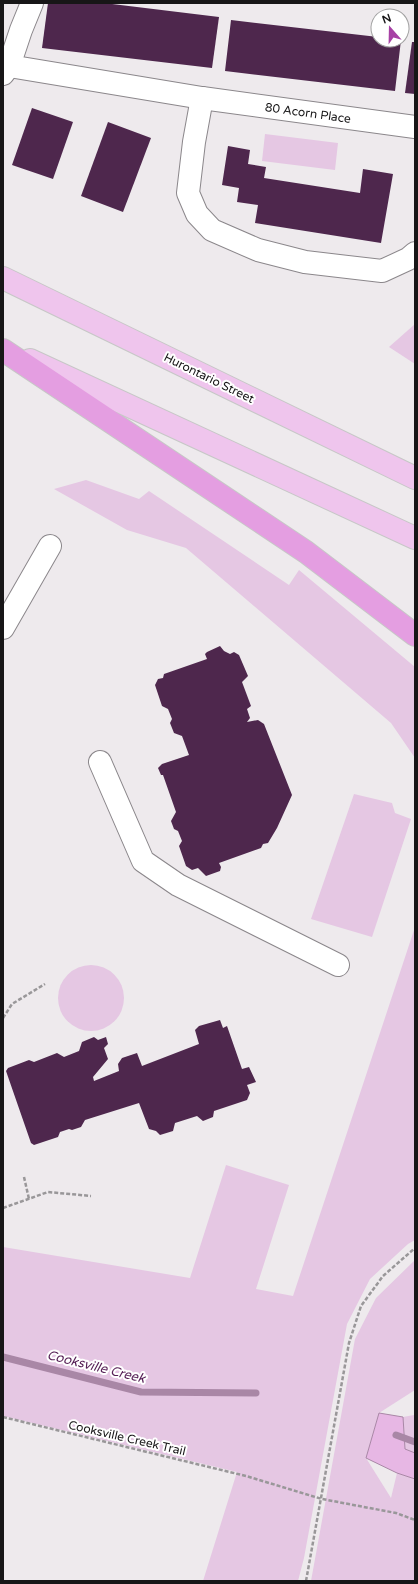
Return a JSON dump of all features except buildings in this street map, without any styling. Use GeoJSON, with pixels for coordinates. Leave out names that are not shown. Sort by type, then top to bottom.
{"type":"FeatureCollection","features":[{"type":"Feature","properties":{"kind":"highway"},"geometry":{"type":"LineString","coordinates":[[3,349],[306,552],[415,635]]}},
{"type":"Feature","properties":{"kind":"main road","name":"Hurontario Street"},"geometry":{"type":"LineString","coordinates":[[3,278],[415,478]]}},
{"type":"Feature","properties":{"kind":"main road"},"geometry":{"type":"LineString","coordinates":[[3,349],[415,538]]}},
{"type":"Feature","properties":{"kind":"lane","name":"80 Acorn Place"},"geometry":{"type":"LineString","coordinates":[[32,3],[20,30],[6,70],[415,127]]}},
{"type":"Feature","properties":{"kind":"lane"},"geometry":{"type":"LineString","coordinates":[[202,98],[194,142],[188,193],[197,214],[212,230],[258,250],[305,262],[382,270],[408,259],[415,253]]}},
{"type":"Feature","properties":{"kind":"lane"},"geometry":{"type":"LineString","coordinates":[[3,628],[50,546]]}},
{"type":"Feature","properties":{"kind":"lane"},"geometry":{"type":"LineString","coordinates":[[100,762],[143,861],[178,885],[338,965]]}},
{"type":"Feature","properties":{"kind":"path"},"geometry":{"type":"LineString","coordinates":[[3,1018],[12,1004],[45,984]]}},
{"type":"Feature","properties":{"kind":"path"},"geometry":{"type":"LineString","coordinates":[[24,1177],[29,1199]]}},
{"type":"Feature","properties":{"kind":"path"},"geometry":{"type":"LineString","coordinates":[[3,1208],[48,1192],[92,1196]]}},
{"type":"Feature","properties":{"kind":"path"},"geometry":{"type":"LineString","coordinates":[[306,1581],[349,1343],[360,1306],[383,1276],[415,1248]]}},
{"type":"Feature","properties":{"kind":"path","name":"Cooksville Creek Trail"},"geometry":{"type":"LineString","coordinates":[[3,1417],[246,1476],[322,1499],[396,1513],[415,1520]]}},
{"type":"Feature","properties":{"kind":"shaded area"},"geometry":{"type":"Polygon","coordinates":[[[265,134],[338,143],[335,170],[262,161],[265,134]]]}},
{"type":"Feature","properties":{"kind":"shaded area"},"geometry":{"type":"Polygon","coordinates":[[[415,324],[415,364],[389,347],[415,324]]]}},
{"type":"Feature","properties":{"kind":"shaded area"},"geometry":{"type":"Polygon","coordinates":[[[86,480],[139,499],[149,491],[289,585],[299,570],[415,667],[415,758],[391,723],[186,548],[127,530],[54,489],[86,480]]]}},
{"type":"Feature","properties":{"kind":"shaded area"},"geometry":{"type":"Polygon","coordinates":[[[354,794],[392,803],[395,813],[411,819],[372,937],[311,919],[354,794]]]}},
{"type":"Feature","properties":{"kind":"shaded area"},"geometry":{"type":"Polygon","coordinates":[[[415,927],[415,1240],[408,1244],[370,1279],[347,1324],[304,1558],[298,1581],[203,1581],[237,1472],[3,1416],[3,1247],[190,1278],[226,1165],[289,1185],[256,1289],[293,1296],[415,927]]]}},
{"type":"Feature","properties":{"kind":"shaded area"},"geometry":{"type":"Polygon","coordinates":[[[84,965],[98,965],[110,970],[119,979],[124,991],[122,1011],[115,1022],[98,1031],[84,1031],[72,1026],[63,1017],[58,1005],[58,991],[63,979],[72,970],[84,965]]]}},
{"type":"Feature","properties":{"kind":"shaded area"},"geometry":{"type":"Polygon","coordinates":[[[415,1260],[415,1390],[379,1413],[366,1458],[391,1498],[397,1473],[415,1479],[415,1581],[311,1581],[355,1339],[376,1298],[415,1260]]]}},
{"type":"Feature","properties":{"kind":"shaded area"},"geometry":{"type":"Polygon","coordinates":[[[415,1406],[415,1453],[405,1449],[403,1417],[414,1415],[415,1406]]]}},
{"type":"Feature","properties":{"kind":"shaded area"},"geometry":{"type":"Polygon","coordinates":[[[379,1413],[403,1417],[405,1449],[415,1453],[415,1479],[397,1473],[366,1458],[379,1413]]]}},
{"type":"Feature","properties":{"kind":"waterway","name":"Cooksville Creek"},"geometry":{"type":"LineString","coordinates":[[3,1357],[141,1392],[256,1393]]}},
{"type":"Feature","properties":{"kind":"waterway","name":"Cooksville Creek"},"geometry":{"type":"LineString","coordinates":[[396,1435],[415,1442]]}}]}
